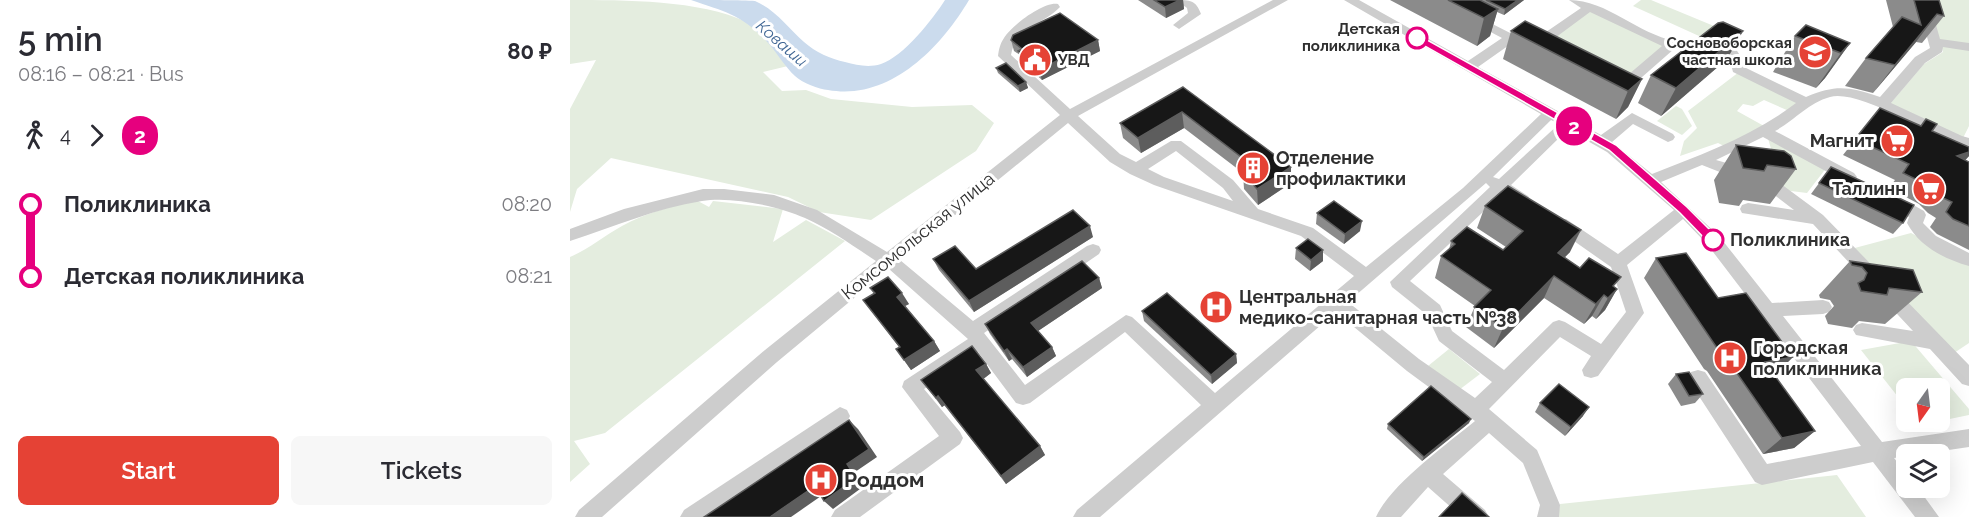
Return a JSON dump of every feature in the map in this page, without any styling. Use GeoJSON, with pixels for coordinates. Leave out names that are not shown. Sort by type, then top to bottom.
{"type":"FeatureCollection","features":[{"type":"Feature","properties":{"kind":"street"},"geometry":{"type":"LineString","coordinates":[[1179,25],[1196,14],[1192,6],[1182,0]]}},
{"type":"Feature","properties":{"kind":"street","name":"Комсомольская улица"},"geometry":{"type":"LineString","coordinates":[[589,516],[762,363],[1070,115],[1282,0]]}},
{"type":"Feature","properties":{"kind":"street"},"geometry":{"type":"LineString","coordinates":[[1350,0],[1602,142],[1651,180],[1713,240],[1928,517]]}},
{"type":"Feature","properties":{"kind":"street"},"geometry":{"type":"LineString","coordinates":[[1436,0],[1531,49],[1590,7]]}},
{"type":"Feature","properties":{"kind":"street"},"geometry":{"type":"LineString","coordinates":[[1575,0],[1671,45],[1690,46],[1709,42],[1719,45],[1735,56],[1738,69],[1806,102]]}},
{"type":"Feature","properties":{"kind":"street"},"geometry":{"type":"LineString","coordinates":[[1882,104],[1920,60],[1937,49],[1923,0]]}},
{"type":"Feature","properties":{"kind":"street"},"geometry":{"type":"LineString","coordinates":[[1054,7],[1018,28],[1007,42],[1004,56],[1115,158],[1135,170],[1185,191],[1251,211],[1307,232],[1366,276]]}},
{"type":"Feature","properties":{"kind":"street"},"geometry":{"type":"LineString","coordinates":[[1469,67],[1511,38]]}},
{"type":"Feature","properties":{"kind":"street"},"geometry":{"type":"LineString","coordinates":[[1935,42],[1969,47]]}},
{"type":"Feature","properties":{"kind":"street"},"geometry":{"type":"LineString","coordinates":[[1618,91],[1671,45]]}},
{"type":"Feature","properties":{"kind":"street"},"geometry":{"type":"LineString","coordinates":[[1651,180],[1702,160],[1763,131],[1779,123],[1806,102],[1830,92],[1846,92],[1882,104],[1959,141],[1968,141]]}},
{"type":"Feature","properties":{"kind":"street"},"geometry":{"type":"LineString","coordinates":[[1084,517],[1485,177],[1550,113]]}},
{"type":"Feature","properties":{"kind":"street"},"geometry":{"type":"LineString","coordinates":[[1602,142],[1632,118],[1668,137]]}},
{"type":"Feature","properties":{"kind":"street"},"geometry":{"type":"LineString","coordinates":[[1505,381],[1445,336],[1434,310],[1398,282],[1556,133],[1570,124]]}},
{"type":"Feature","properties":{"kind":"street"},"geometry":{"type":"LineString","coordinates":[[1763,131],[1863,184]]}},
{"type":"Feature","properties":{"kind":"street"},"geometry":{"type":"LineString","coordinates":[[1135,170],[1176,144],[1228,184],[1251,211]]}},
{"type":"Feature","properties":{"kind":"street"},"geometry":{"type":"LineString","coordinates":[[1702,160],[1740,174],[1764,179],[1817,219],[1969,378]]}},
{"type":"Feature","properties":{"kind":"street"},"geometry":{"type":"LineString","coordinates":[[1485,177],[1618,263],[1635,313],[1591,370]]}},
{"type":"Feature","properties":{"kind":"street"},"geometry":{"type":"LineString","coordinates":[[570,235],[624,215],[703,195],[774,201],[811,214],[889,260],[976,336],[1023,397],[1126,322],[1215,406]]}},
{"type":"Feature","properties":{"kind":"street"},"geometry":{"type":"LineString","coordinates":[[1883,195],[1918,215],[1915,223],[1918,231],[1931,241],[1969,260]]}},
{"type":"Feature","properties":{"kind":"street"},"geometry":{"type":"LineString","coordinates":[[1748,209],[1817,219]]}},
{"type":"Feature","properties":{"kind":"street"},"geometry":{"type":"LineString","coordinates":[[1618,263],[1683,210]]}},
{"type":"Feature","properties":{"kind":"street"},"geometry":{"type":"LineString","coordinates":[[842,517],[953,438],[911,387],[1093,250]]}},
{"type":"Feature","properties":{"kind":"street"},"geometry":{"type":"LineString","coordinates":[[1336,303],[1413,365],[1482,416],[1530,457],[1550,505],[1548,517]]}},
{"type":"Feature","properties":{"kind":"street"},"geometry":{"type":"LineString","coordinates":[[1769,310],[1823,307]]}},
{"type":"Feature","properties":{"kind":"street"},"geometry":{"type":"LineString","coordinates":[[1387,517],[1482,416],[1505,381],[1559,327],[1602,354]]}},
{"type":"Feature","properties":{"kind":"street"},"geometry":{"type":"LineString","coordinates":[[1862,330],[1934,342]]}},
{"type":"Feature","properties":{"kind":"street"},"geometry":{"type":"LineString","coordinates":[[1698,378],[1762,476],[1878,452],[1969,438]]}},
{"type":"Feature","properties":{"kind":"street"},"geometry":{"type":"LineString","coordinates":[[691,517],[840,416]]}},
{"type":"Feature","properties":{"kind":"street"},"geometry":{"type":"LineString","coordinates":[[1428,474],[1478,517]]}},
{"type":"Feature","properties":{"kind":"shaded area"},"geometry":{"type":"Polygon","coordinates":[[[570,0],[614,0],[685,5],[728,15],[753,26],[788,66],[763,72],[782,91],[806,90],[831,99],[912,107],[972,105],[994,123],[976,151],[871,220],[819,212],[788,197],[611,158],[577,189],[570,212],[570,109],[596,60],[570,64],[570,0]]]}},
{"type":"Feature","properties":{"kind":"shaded area"},"geometry":{"type":"Polygon","coordinates":[[[1641,0],[1651,0],[1772,50],[1710,41],[1633,6],[1641,0]]]}},
{"type":"Feature","properties":{"kind":"shaded area"},"geometry":{"type":"Polygon","coordinates":[[[1928,0],[1969,0],[1969,126],[1963,138],[1890,104],[1924,64],[1943,52],[1928,0]]]}},
{"type":"Feature","properties":{"kind":"shaded area"},"geometry":{"type":"Polygon","coordinates":[[[1591,9],[1668,44],[1614,89],[1535,50],[1591,9]]]}},
{"type":"Feature","properties":{"kind":"shaded area"},"geometry":{"type":"Polygon","coordinates":[[[1739,72],[1802,102],[1789,111],[1764,100],[1753,106],[1743,104],[1737,111],[1764,126],[1724,146],[1718,143],[1680,156],[1684,141],[1697,128],[1688,111],[1739,72]]]}},
{"type":"Feature","properties":{"kind":"shaded area"},"geometry":{"type":"Polygon","coordinates":[[[1676,106],[1682,109],[1692,126],[1682,135],[1657,121],[1676,106]]]}},
{"type":"Feature","properties":{"kind":"shaded area"},"geometry":{"type":"Polygon","coordinates":[[[1767,135],[1827,167],[1807,193],[1783,190],[1767,135]]]}},
{"type":"Feature","properties":{"kind":"shaded area"},"geometry":{"type":"Polygon","coordinates":[[[696,200],[709,207],[713,201],[783,209],[773,242],[806,220],[845,241],[605,433],[574,441],[590,464],[570,482],[570,257],[631,221],[696,200]]]}},
{"type":"Feature","properties":{"kind":"shaded area"},"geometry":{"type":"Polygon","coordinates":[[[1911,233],[1969,263],[1969,343],[1951,355],[1851,249],[1911,233]]]}},
{"type":"Feature","properties":{"kind":"shaded area"},"geometry":{"type":"Polygon","coordinates":[[[1911,341],[1943,378],[1896,378],[1896,394],[1861,350],[1911,341]]]}},
{"type":"Feature","properties":{"kind":"shaded area"},"geometry":{"type":"Polygon","coordinates":[[[1449,349],[1480,374],[1459,390],[1428,366],[1449,349]]]}},
{"type":"Feature","properties":{"kind":"shaded area"},"geometry":{"type":"Polygon","coordinates":[[[1950,387],[1969,409],[1969,415],[1950,419],[1950,387]]]}},
{"type":"Feature","properties":{"kind":"shaded area"},"geometry":{"type":"Polygon","coordinates":[[[1837,475],[1866,517],[1558,517],[1560,504],[1837,475]]]}},
{"type":"Feature","properties":{"kind":"water","name":"Коваши"},"geometry":{"type":"Polygon","coordinates":[[[691,0],[755,1],[776,14],[804,42],[818,52],[840,61],[867,66],[881,64],[899,54],[925,27],[945,0],[969,0],[943,36],[910,68],[872,87],[850,91],[824,89],[798,79],[760,34],[742,20],[691,0]]]}},
{"type":"Feature","properties":{"kind":"building"},"geometry":{"type":"Polygon","coordinates":[[[1154,0],[1180,0],[1165,7],[1154,0]]]}},
{"type":"Feature","properties":{"kind":"building"},"geometry":{"type":"Polygon","coordinates":[[[1448,0],[1480,0],[1498,9],[1484,18],[1448,0]]]}},
{"type":"Feature","properties":{"kind":"building"},"geometry":{"type":"Polygon","coordinates":[[[1486,0],[1518,0],[1505,9],[1486,0]]]}},
{"type":"Feature","properties":{"kind":"building"},"geometry":{"type":"Polygon","coordinates":[[[1914,0],[1939,0],[1944,16],[1937,14],[1895,65],[1866,58],[1902,17],[1921,25],[1914,0]]]}},
{"type":"Feature","properties":{"kind":"building"},"geometry":{"type":"Polygon","coordinates":[[[1060,13],[1098,40],[1039,70],[1018,51],[1022,49],[1011,40],[1013,35],[1060,13]]]}},
{"type":"Feature","properties":{"kind":"building"},"geometry":{"type":"Polygon","coordinates":[[[1525,21],[1642,79],[1628,91],[1511,31],[1525,21]]]}},
{"type":"Feature","properties":{"kind":"building"},"geometry":{"type":"Polygon","coordinates":[[[1723,22],[1743,31],[1676,88],[1651,75],[1718,23],[1723,22]]]}},
{"type":"Feature","properties":{"kind":"building"},"geometry":{"type":"Polygon","coordinates":[[[1806,25],[1850,43],[1841,53],[1795,36],[1806,25]]]}},
{"type":"Feature","properties":{"kind":"building"},"geometry":{"type":"Polygon","coordinates":[[[1006,63],[1026,82],[1018,86],[996,68],[1006,63]]]}},
{"type":"Feature","properties":{"kind":"building"},"geometry":{"type":"Polygon","coordinates":[[[1183,87],[1291,167],[1257,189],[1243,173],[1253,166],[1182,112],[1138,138],[1120,123],[1183,87]]]}},
{"type":"Feature","properties":{"kind":"building"},"geometry":{"type":"Polygon","coordinates":[[[1880,108],[1921,126],[1926,119],[1937,124],[1932,131],[1969,147],[1969,152],[1957,156],[1969,162],[1969,226],[1953,219],[1946,212],[1952,202],[1943,198],[1934,188],[1903,173],[1909,164],[1855,139],[1880,108]]]}},
{"type":"Feature","properties":{"kind":"building"},"geometry":{"type":"Polygon","coordinates":[[[1736,145],[1784,151],[1791,156],[1796,169],[1767,165],[1764,171],[1743,168],[1736,145]]]}},
{"type":"Feature","properties":{"kind":"building"},"geometry":{"type":"Polygon","coordinates":[[[1831,167],[1914,205],[1903,223],[1819,183],[1831,167]]]}},
{"type":"Feature","properties":{"kind":"building"},"geometry":{"type":"Polygon","coordinates":[[[1508,186],[1581,230],[1558,253],[1580,268],[1589,258],[1621,277],[1613,286],[1617,289],[1608,298],[1604,295],[1596,304],[1554,276],[1503,328],[1474,307],[1491,290],[1441,256],[1455,244],[1451,241],[1467,227],[1503,250],[1523,231],[1485,206],[1508,186]]]}},
{"type":"Feature","properties":{"kind":"building"},"geometry":{"type":"Polygon","coordinates":[[[1334,201],[1362,221],[1345,234],[1317,213],[1334,201]]]}},
{"type":"Feature","properties":{"kind":"building"},"geometry":{"type":"Polygon","coordinates":[[[1073,210],[1090,226],[969,301],[933,259],[955,246],[976,269],[1073,210]]]}},
{"type":"Feature","properties":{"kind":"building"},"geometry":{"type":"Polygon","coordinates":[[[1308,239],[1323,250],[1311,260],[1296,248],[1308,239]]]}},
{"type":"Feature","properties":{"kind":"building"},"geometry":{"type":"Polygon","coordinates":[[[1686,253],[1718,298],[1746,293],[1793,357],[1765,362],[1815,431],[1782,438],[1656,258],[1686,253]]]}},
{"type":"Feature","properties":{"kind":"building"},"geometry":{"type":"Polygon","coordinates":[[[1082,261],[1099,278],[1031,323],[1052,347],[1023,367],[1007,349],[1004,351],[985,324],[1082,261]]]}},
{"type":"Feature","properties":{"kind":"building"},"geometry":{"type":"Polygon","coordinates":[[[1850,261],[1913,270],[1922,292],[1889,288],[1887,295],[1861,291],[1858,283],[1864,280],[1867,273],[1862,267],[1852,265],[1850,261]]]}},
{"type":"Feature","properties":{"kind":"building"},"geometry":{"type":"Polygon","coordinates":[[[888,277],[902,293],[897,297],[934,341],[904,360],[896,349],[900,347],[863,300],[875,293],[870,288],[888,277]]]}},
{"type":"Feature","properties":{"kind":"building"},"geometry":{"type":"Polygon","coordinates":[[[1167,293],[1236,354],[1211,375],[1142,311],[1167,293]]]}},
{"type":"Feature","properties":{"kind":"building"},"geometry":{"type":"Polygon","coordinates":[[[972,346],[986,364],[976,370],[1040,446],[1001,476],[938,396],[936,398],[921,380],[972,346]]]}},
{"type":"Feature","properties":{"kind":"building"},"geometry":{"type":"Polygon","coordinates":[[[1689,372],[1703,394],[1689,396],[1676,374],[1689,372]]]}},
{"type":"Feature","properties":{"kind":"building"},"geometry":{"type":"Polygon","coordinates":[[[1559,384],[1589,407],[1571,427],[1540,403],[1559,384]]]}},
{"type":"Feature","properties":{"kind":"building"},"geometry":{"type":"Polygon","coordinates":[[[1431,386],[1471,419],[1424,457],[1388,424],[1431,386]]]}},
{"type":"Feature","properties":{"kind":"building","name":"Роддом"},"geometry":{"type":"Polygon","coordinates":[[[849,420],[869,449],[847,464],[856,478],[824,501],[815,486],[770,517],[704,517],[849,420]]]}},
{"type":"Feature","properties":{"kind":"building"},"geometry":{"type":"Polygon","coordinates":[[[1462,493],[1489,517],[1439,517],[1462,493]]]}},
{"type":"Feature","properties":{"kind":"bus line","name":"2"},"geometry":{"type":"LineString","coordinates":[[1417,38],[1612,148],[1651,180],[1713,240]]}},
{"type":"Feature","properties":{"kind":"place","name":"Детская поликлиника"},"geometry":{"type":"Point","coordinates":[1417,38]}},
{"type":"Feature","properties":{"kind":"place","name":"Сосновоборская частная школа"},"geometry":{"type":"Point","coordinates":[1815,52]}},
{"type":"Feature","properties":{"kind":"place","name":"УВД"},"geometry":{"type":"Point","coordinates":[1035,60]}},
{"type":"Feature","properties":{"kind":"place","name":"Магнит"},"geometry":{"type":"Point","coordinates":[1897,141]}},
{"type":"Feature","properties":{"kind":"place","name":"Отделение профилактики"},"geometry":{"type":"Point","coordinates":[1253,168]}},
{"type":"Feature","properties":{"kind":"place","name":"Таллинн"},"geometry":{"type":"Point","coordinates":[1929,189]}},
{"type":"Feature","properties":{"kind":"place","name":"Поликлиника"},"geometry":{"type":"Point","coordinates":[1713,240]}},
{"type":"Feature","properties":{"kind":"place","name":"Центральная медико-санитарная часть №38"},"geometry":{"type":"Point","coordinates":[1216,307]}},
{"type":"Feature","properties":{"kind":"place","name":"Городская поликлинника"},"geometry":{"type":"Point","coordinates":[1730,358]}},
{"type":"Feature","properties":{"kind":"place","name":"Роддом"},"geometry":{"type":"Point","coordinates":[821,480]}}]}
